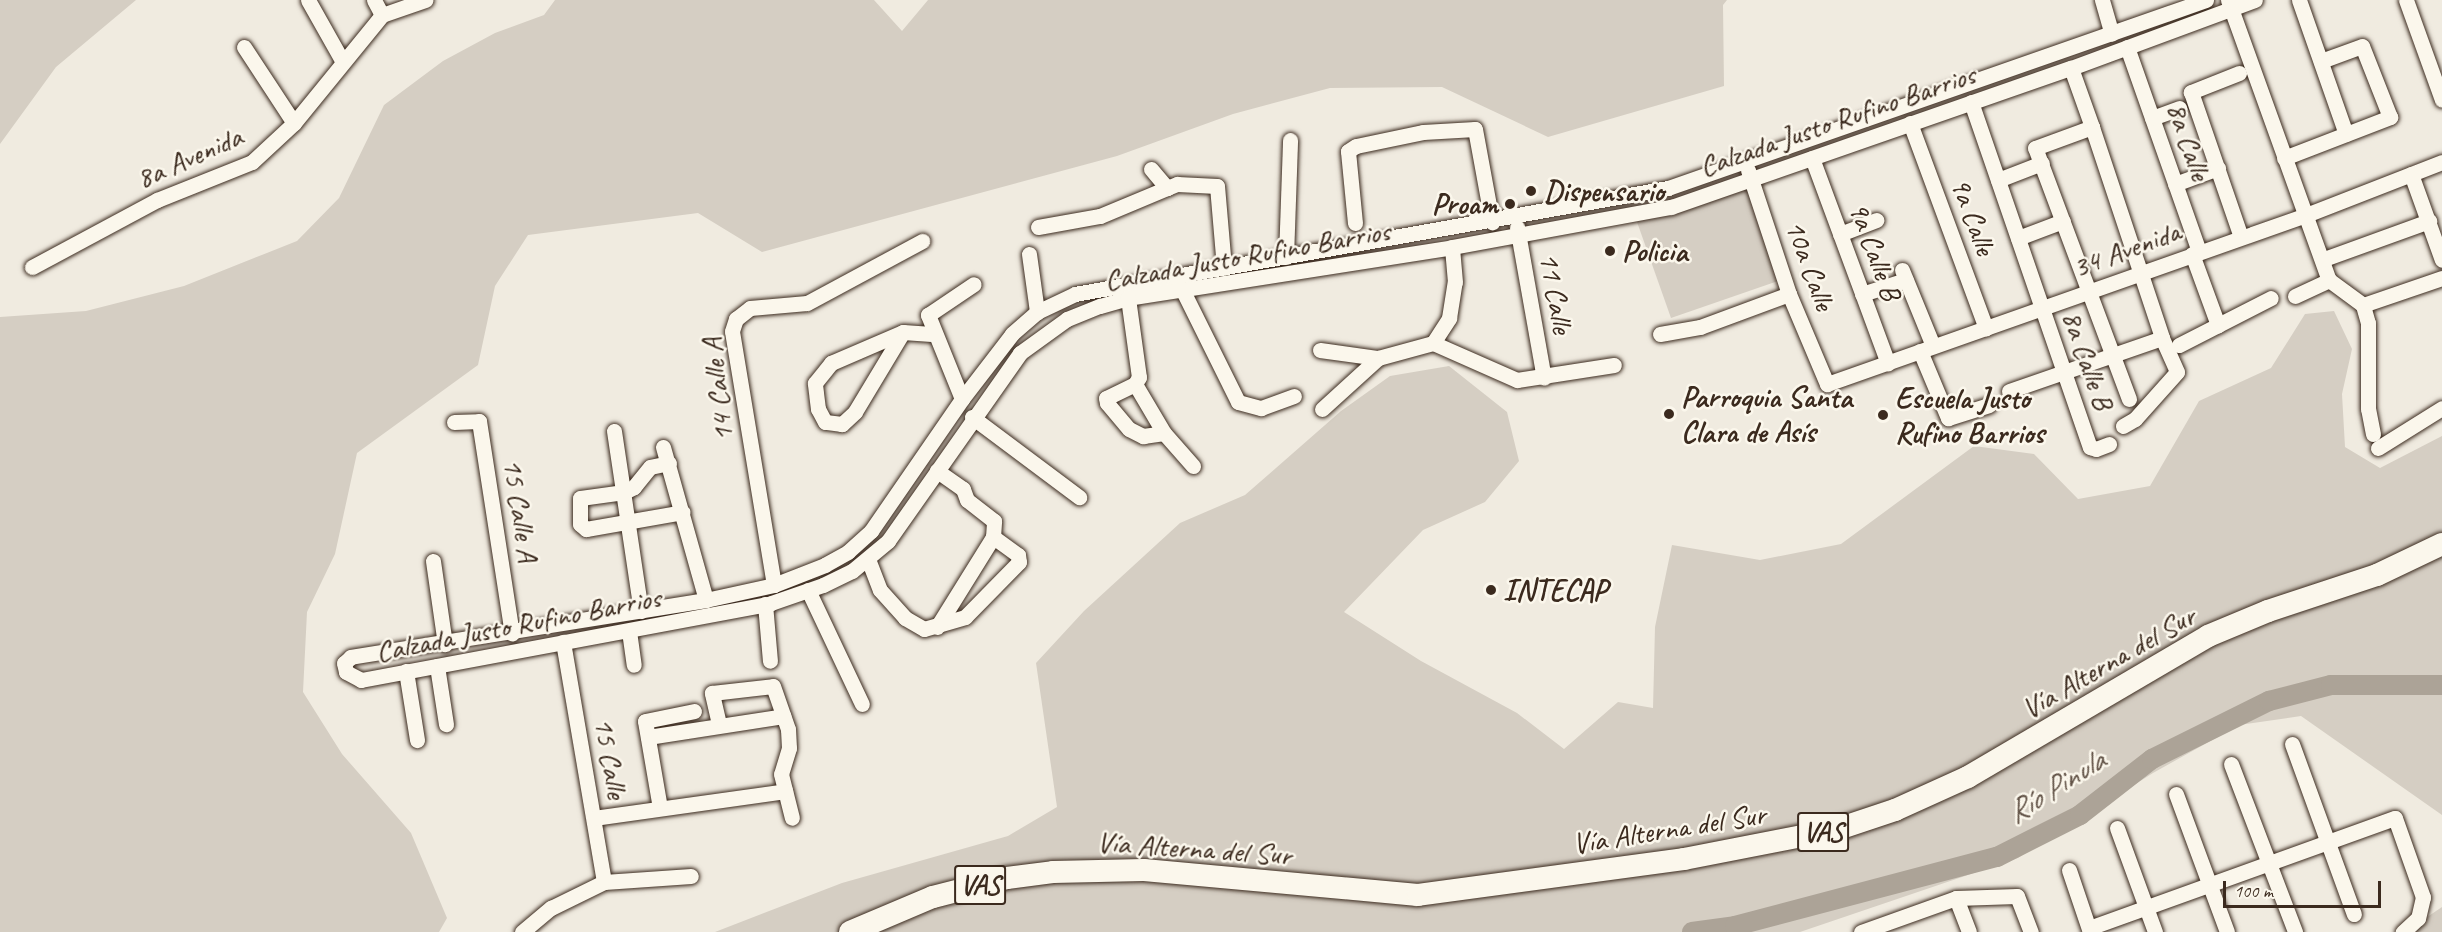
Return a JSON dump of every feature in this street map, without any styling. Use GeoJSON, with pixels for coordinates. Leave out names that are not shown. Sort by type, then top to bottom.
{"type":"FeatureCollection","features":[{"type":"Feature","properties":{"kind":"highway","name":"Vía Alterna del Sur"},"geometry":{"type":"LineString","coordinates":[[850,932],[933,897],[984,884],[1053,872],[1418,895],[1684,860],[1838,829],[1895,810],[1968,777],[2208,636],[2268,610],[2377,575],[2442,544]]}},
{"type":"Feature","properties":{"kind":"highway","name":"Vía Alterna del Sur"},"geometry":{"type":"LineString","coordinates":[[1144,877],[1420,906],[1751,859],[1842,838],[1897,820],[1981,783],[2212,648],[2413,574],[2442,559]]}},
{"type":"Feature","properties":{"kind":"highway","name":"Vía Alterna del Sur"},"geometry":{"type":"LineString","coordinates":[[876,932],[985,895],[1118,876]]}},
{"type":"Feature","properties":{"kind":"street"},"geometry":{"type":"LineString","coordinates":[[308,0],[342,62]]}},
{"type":"Feature","properties":{"kind":"street"},"geometry":{"type":"LineString","coordinates":[[374,0],[382,15],[425,0]]}},
{"type":"Feature","properties":{"kind":"street"},"geometry":{"type":"LineString","coordinates":[[2102,0],[2112,34]]}},
{"type":"Feature","properties":{"kind":"street","name":"Calzada Justo Rufino Barrios"},"geometry":{"type":"LineString","coordinates":[[2206,0],[1745,163],[1668,188],[1515,218],[1224,268],[1149,287],[1075,294],[1037,312],[1012,334],[962,399],[871,531],[848,552],[774,585],[672,606],[445,644],[351,657],[344,663],[346,672],[354,680],[630,631],[765,604],[808,590],[852,571],[888,541],[972,417],[1020,353],[1067,319],[1128,298],[1149,287],[1182,289],[1518,236],[1660,209],[2071,68],[2230,4],[2255,0]]}},
{"type":"Feature","properties":{"kind":"street"},"geometry":{"type":"LineString","coordinates":[[2299,0],[2346,134]]}},
{"type":"Feature","properties":{"kind":"street"},"geometry":{"type":"LineString","coordinates":[[2406,0],[2442,100]]}},
{"type":"Feature","properties":{"kind":"street"},"geometry":{"type":"LineString","coordinates":[[2230,4],[2284,158],[2324,259],[2329,280],[2363,305],[2368,322],[2368,409],[2376,441],[2442,408]]}},
{"type":"Feature","properties":{"kind":"street","name":"8a Avenida"},"geometry":{"type":"LineString","coordinates":[[32,267],[157,200],[252,162],[294,123],[382,15]]}},
{"type":"Feature","properties":{"kind":"street"},"geometry":{"type":"LineString","coordinates":[[244,46],[294,123]]}},
{"type":"Feature","properties":{"kind":"street"},"geometry":{"type":"LineString","coordinates":[[2284,158],[2390,117],[2362,46],[2321,61]]}},
{"type":"Feature","properties":{"kind":"street","name":"8a Calle"},"geometry":{"type":"LineString","coordinates":[[2127,47],[2175,184],[2218,326]]}},
{"type":"Feature","properties":{"kind":"street"},"geometry":{"type":"LineString","coordinates":[[2071,68],[2139,273],[2176,372],[2135,419],[2123,426]]}},
{"type":"Feature","properties":{"kind":"street"},"geometry":{"type":"LineString","coordinates":[[2239,73],[2191,92],[2241,237]]}},
{"type":"Feature","properties":{"kind":"street","name":"8a Calle B"},"geometry":{"type":"LineString","coordinates":[[1971,102],[2090,447],[2096,449],[2109,444]]}},
{"type":"Feature","properties":{"kind":"street"},"geometry":{"type":"LineString","coordinates":[[2152,117],[2179,108]]}},
{"type":"Feature","properties":{"kind":"street","name":"9a Calle"},"geometry":{"type":"LineString","coordinates":[[1910,123],[1986,328]]}},
{"type":"Feature","properties":{"kind":"street"},"geometry":{"type":"LineString","coordinates":[[2091,128],[2036,148],[2130,399]]}},
{"type":"Feature","properties":{"kind":"street"},"geometry":{"type":"LineString","coordinates":[[1354,223],[1348,151],[1356,146],[1423,132],[1475,129],[1492,222]]}},
{"type":"Feature","properties":{"kind":"street"},"geometry":{"type":"LineString","coordinates":[[1286,257],[1290,140]]}},
{"type":"Feature","properties":{"kind":"street","name":"9a Calle B"},"geometry":{"type":"LineString","coordinates":[[1812,158],[1888,363]]}},
{"type":"Feature","properties":{"kind":"street","name":"34 Avenida"},"geometry":{"type":"LineString","coordinates":[[1827,384],[2306,215],[2442,162]]}},
{"type":"Feature","properties":{"kind":"street","name":"10a Calle"},"geometry":{"type":"LineString","coordinates":[[1745,163],[1789,294],[1827,384]]}},
{"type":"Feature","properties":{"kind":"street"},"geometry":{"type":"LineString","coordinates":[[1998,180],[2042,163]]}},
{"type":"Feature","properties":{"kind":"street"},"geometry":{"type":"LineString","coordinates":[[2175,184],[2217,168]]}},
{"type":"Feature","properties":{"kind":"street"},"geometry":{"type":"LineString","coordinates":[[1151,169],[1167,188]]}},
{"type":"Feature","properties":{"kind":"street"},"geometry":{"type":"LineString","coordinates":[[2411,174],[2442,260]]}},
{"type":"Feature","properties":{"kind":"street"},"geometry":{"type":"LineString","coordinates":[[1038,227],[1100,216],[1177,184],[1217,186],[1224,268]]}},
{"type":"Feature","properties":{"kind":"street","name":"11 Calle"},"geometry":{"type":"LineString","coordinates":[[1515,218],[1544,378]]}},
{"type":"Feature","properties":{"kind":"street"},"geometry":{"type":"LineString","coordinates":[[1840,234],[1876,220]]}},
{"type":"Feature","properties":{"kind":"street"},"geometry":{"type":"LineString","coordinates":[[2018,238],[2063,220]]}},
{"type":"Feature","properties":{"kind":"street"},"geometry":{"type":"LineString","coordinates":[[2324,259],[2429,220]]}},
{"type":"Feature","properties":{"kind":"street","name":"14 Calle A"},"geometry":{"type":"LineString","coordinates":[[774,585],[732,331],[736,319],[750,308],[807,303],[922,241]]}},
{"type":"Feature","properties":{"kind":"street"},"geometry":{"type":"LineString","coordinates":[[1433,343],[1449,318],[1455,282],[1452,247]]}},
{"type":"Feature","properties":{"kind":"street"},"geometry":{"type":"LineString","coordinates":[[1029,254],[1037,312]]}},
{"type":"Feature","properties":{"kind":"street"},"geometry":{"type":"LineString","coordinates":[[1862,294],[1904,275],[1948,418],[1989,405]]}},
{"type":"Feature","properties":{"kind":"street"},"geometry":{"type":"LineString","coordinates":[[2363,305],[2442,278]]}},
{"type":"Feature","properties":{"kind":"street"},"geometry":{"type":"LineString","coordinates":[[2295,296],[2329,280]]}},
{"type":"Feature","properties":{"kind":"street"},"geometry":{"type":"LineString","coordinates":[[962,399],[928,315],[974,284]]}},
{"type":"Feature","properties":{"kind":"street"},"geometry":{"type":"LineString","coordinates":[[1182,289],[1238,402],[1261,408],[1294,396]]}},
{"type":"Feature","properties":{"kind":"street"},"geometry":{"type":"LineString","coordinates":[[1660,334],[1700,327],[1789,294]]}},
{"type":"Feature","properties":{"kind":"street"},"geometry":{"type":"LineString","coordinates":[[1128,298],[1140,367],[1135,384],[1164,433],[1193,466]]}},
{"type":"Feature","properties":{"kind":"street"},"geometry":{"type":"LineString","coordinates":[[2179,345],[2271,298]]}},
{"type":"Feature","properties":{"kind":"street"},"geometry":{"type":"LineString","coordinates":[[903,332],[855,412],[842,424],[825,422],[815,383],[822,372],[858,348],[903,332],[935,334]]}},
{"type":"Feature","properties":{"kind":"street"},"geometry":{"type":"LineString","coordinates":[[2009,391],[2112,353],[2162,338]]}},
{"type":"Feature","properties":{"kind":"street"},"geometry":{"type":"LineString","coordinates":[[1320,350],[1378,358],[1433,343],[1516,380],[1544,378],[1614,364]]}},
{"type":"Feature","properties":{"kind":"street"},"geometry":{"type":"LineString","coordinates":[[1322,409],[1378,358]]}},
{"type":"Feature","properties":{"kind":"street"},"geometry":{"type":"LineString","coordinates":[[1135,384],[1106,398],[1107,403],[1129,429],[1143,436],[1164,433]]}},
{"type":"Feature","properties":{"kind":"street"},"geometry":{"type":"LineString","coordinates":[[972,417],[1079,497]]}},
{"type":"Feature","properties":{"kind":"street","name":"15 Calle A"},"geometry":{"type":"LineString","coordinates":[[454,422],[479,421],[512,633]]}},
{"type":"Feature","properties":{"kind":"street"},"geometry":{"type":"LineString","coordinates":[[614,431],[641,611]]}},
{"type":"Feature","properties":{"kind":"street"},"geometry":{"type":"LineString","coordinates":[[663,447],[706,600]]}},
{"type":"Feature","properties":{"kind":"street"},"geometry":{"type":"LineString","coordinates":[[669,463],[650,467],[634,487],[624,492],[585,496],[577,503],[582,528],[628,523],[683,512]]}},
{"type":"Feature","properties":{"kind":"street"},"geometry":{"type":"LineString","coordinates":[[937,471],[963,489],[968,500],[994,520],[993,537],[937,627]]}},
{"type":"Feature","properties":{"kind":"street"},"geometry":{"type":"LineString","coordinates":[[896,493],[912,506]]}},
{"type":"Feature","properties":{"kind":"street"},"geometry":{"type":"LineString","coordinates":[[868,560],[880,590],[905,618],[924,628],[937,627],[965,617],[1019,562],[1018,555],[993,537]]}},
{"type":"Feature","properties":{"kind":"street"},"geometry":{"type":"LineString","coordinates":[[433,561],[445,644]]}},
{"type":"Feature","properties":{"kind":"street"},"geometry":{"type":"LineString","coordinates":[[808,590],[862,704]]}},
{"type":"Feature","properties":{"kind":"street"},"geometry":{"type":"LineString","coordinates":[[765,604],[770,661]]}},
{"type":"Feature","properties":{"kind":"street"},"geometry":{"type":"LineString","coordinates":[[672,606],[675,622]]}},
{"type":"Feature","properties":{"kind":"street"},"geometry":{"type":"LineString","coordinates":[[630,631],[634,665]]}},
{"type":"Feature","properties":{"kind":"street"},"geometry":{"type":"LineString","coordinates":[[468,640],[473,659]]}},
{"type":"Feature","properties":{"kind":"street","name":"15 Calle"},"geometry":{"type":"LineString","coordinates":[[563,642],[604,882]]}},
{"type":"Feature","properties":{"kind":"street"},"geometry":{"type":"LineString","coordinates":[[437,666],[446,724]]}},
{"type":"Feature","properties":{"kind":"street"},"geometry":{"type":"LineString","coordinates":[[406,671],[417,740]]}},
{"type":"Feature","properties":{"kind":"street"},"geometry":{"type":"LineString","coordinates":[[719,724],[712,693],[772,686],[783,716],[789,748],[782,774],[792,818]]}},
{"type":"Feature","properties":{"kind":"street"},"geometry":{"type":"LineString","coordinates":[[660,808],[645,721],[694,711]]}},
{"type":"Feature","properties":{"kind":"street"},"geometry":{"type":"LineString","coordinates":[[648,737],[719,724],[783,716]]}},
{"type":"Feature","properties":{"kind":"street"},"geometry":{"type":"LineString","coordinates":[[2292,744],[2354,914]]}},
{"type":"Feature","properties":{"kind":"street"},"geometry":{"type":"LineString","coordinates":[[2231,764],[2295,932]]}},
{"type":"Feature","properties":{"kind":"street"},"geometry":{"type":"LineString","coordinates":[[594,818],[785,791]]}},
{"type":"Feature","properties":{"kind":"street"},"geometry":{"type":"LineString","coordinates":[[2176,794],[2227,932]]}},
{"type":"Feature","properties":{"kind":"street"},"geometry":{"type":"LineString","coordinates":[[2069,870],[2090,930],[2327,841],[2395,818],[2423,897],[2418,918],[2403,932]]}},
{"type":"Feature","properties":{"kind":"street"},"geometry":{"type":"LineString","coordinates":[[2117,828],[2155,932]]}},
{"type":"Feature","properties":{"kind":"street"},"geometry":{"type":"LineString","coordinates":[[522,932],[551,908],[604,882],[691,876]]}},
{"type":"Feature","properties":{"kind":"street"},"geometry":{"type":"LineString","coordinates":[[1862,932],[1900,926],[1956,898],[2018,896],[2031,932]]}},
{"type":"Feature","properties":{"kind":"street"},"geometry":{"type":"LineString","coordinates":[[1956,898],[1969,932]]}},
{"type":"Feature","properties":{"kind":"shaded area"},"geometry":{"type":"Polygon","coordinates":[[[0,0],[136,0],[56,67],[0,144],[0,0]]]}},
{"type":"Feature","properties":{"kind":"shaded area"},"geometry":{"type":"Polygon","coordinates":[[[555,0],[874,0],[902,31],[928,0],[1727,0],[1723,5],[1724,86],[1548,137],[1442,87],[1330,88],[1233,114],[1117,156],[762,252],[698,213],[528,235],[495,286],[478,365],[357,453],[335,554],[307,612],[303,692],[342,754],[411,833],[447,918],[439,932],[0,932],[0,317],[86,311],[184,286],[297,241],[339,198],[384,105],[443,61],[495,33],[544,15],[555,0]]]}},
{"type":"Feature","properties":{"kind":"shaded area"},"geometry":{"type":"Polygon","coordinates":[[[1746,188],[1778,281],[1671,318],[1637,222],[1746,188]]]}},
{"type":"Feature","properties":{"kind":"shaded area"},"geometry":{"type":"Polygon","coordinates":[[[2334,311],[2352,349],[2342,394],[2345,447],[2380,468],[2442,436],[2442,815],[2301,716],[2239,725],[2153,773],[2018,858],[1800,932],[715,932],[842,883],[1008,836],[1057,807],[1036,663],[1084,611],[1180,523],[1245,495],[1341,411],[1390,376],[1449,366],[1507,412],[1519,461],[1485,502],[1423,530],[1344,612],[1421,661],[1517,713],[1564,749],[1618,702],[1653,708],[1655,627],[1672,545],[1760,560],[1841,544],[1974,446],[2034,454],[2078,499],[2150,486],[2199,401],[2271,368],[2305,314],[2334,311]]]}},
{"type":"Feature","properties":{"kind":"shaded area"},"geometry":{"type":"Polygon","coordinates":[[[2442,907],[2442,932],[2405,932],[2442,907]]]}},
{"type":"Feature","properties":{"kind":"waterway","name":"Río Pinula"},"geometry":{"type":"LineString","coordinates":[[1692,932],[1735,926],[1997,857],[2080,815],[2152,759],[2269,701],[2331,685],[2442,685]]}},
{"type":"Feature","properties":{"kind":"place","name":"Dispensario"},"geometry":{"type":"Point","coordinates":[1531,191]}},
{"type":"Feature","properties":{"kind":"place","name":"Proam"},"geometry":{"type":"Point","coordinates":[1510,204]}},
{"type":"Feature","properties":{"kind":"place","name":"Policia"},"geometry":{"type":"Point","coordinates":[1610,251]}},
{"type":"Feature","properties":{"kind":"place","name":"Parroquia Santa Clara de Asís"},"geometry":{"type":"Point","coordinates":[1669,414]}},
{"type":"Feature","properties":{"kind":"place","name":"Escuela Justo Rufino Barrios"},"geometry":{"type":"Point","coordinates":[1883,415]}},
{"type":"Feature","properties":{"kind":"place","name":"INTECAP"},"geometry":{"type":"Point","coordinates":[1491,590]}}]}
